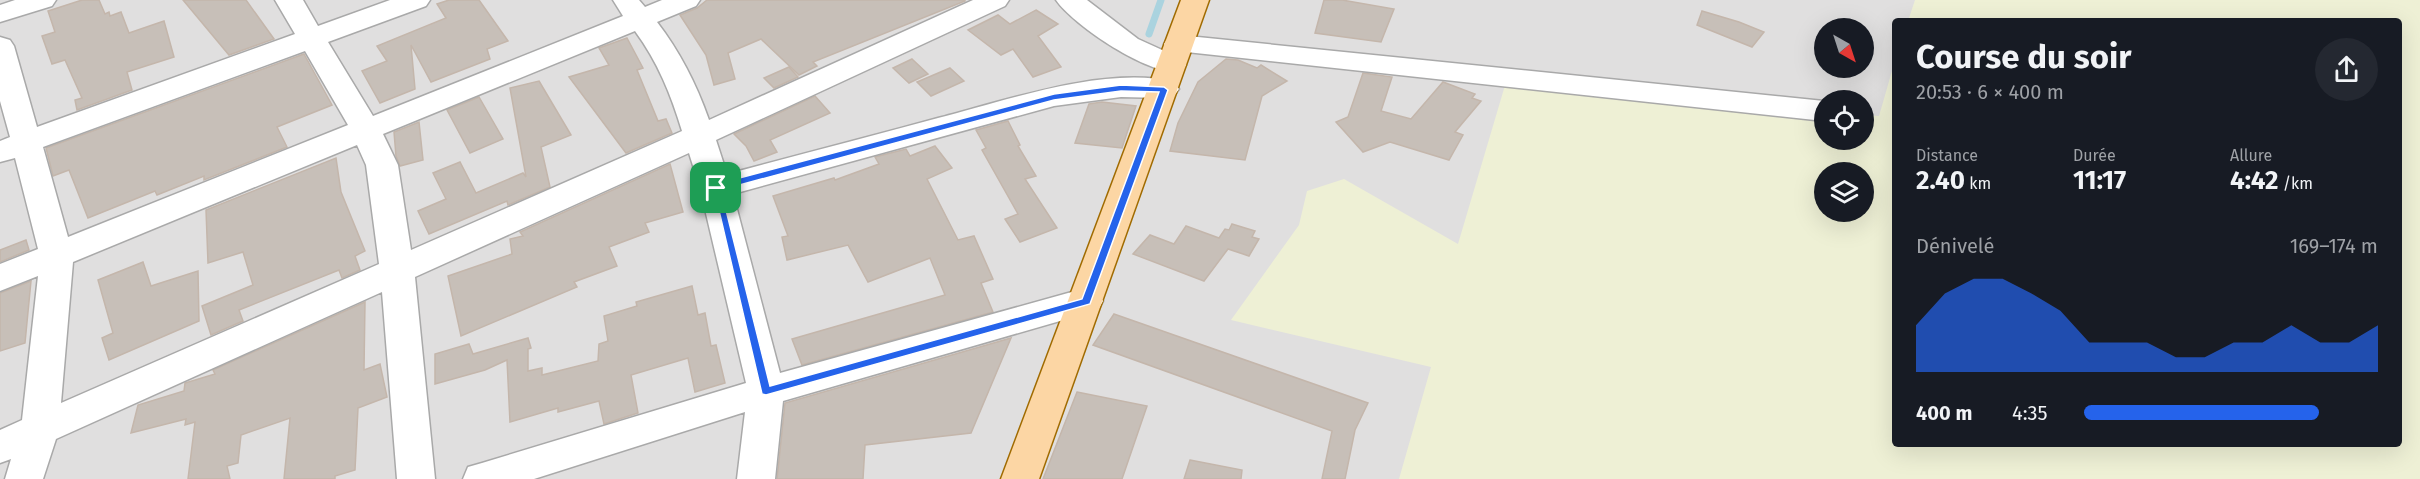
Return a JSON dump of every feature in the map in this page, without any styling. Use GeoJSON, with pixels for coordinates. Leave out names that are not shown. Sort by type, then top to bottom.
{"type":"FeatureCollection","features":[{"type":"Feature","properties":{"kind":"main road"},"geometry":{"type":"LineString","coordinates":[[1020,479],[1195,0]]}},
{"type":"Feature","properties":{"kind":"street"},"geometry":{"type":"LineString","coordinates":[[0,14],[42,0]]}},
{"type":"Feature","properties":{"kind":"street"},"geometry":{"type":"LineString","coordinates":[[289,0],[365,129],[381,165],[397,270],[416,479]]}},
{"type":"Feature","properties":{"kind":"street"},"geometry":{"type":"LineString","coordinates":[[12,148],[416,0]]}},
{"type":"Feature","properties":{"kind":"street"},"geometry":{"type":"LineString","coordinates":[[0,278],[365,129],[632,9],[686,0]]}},
{"type":"Feature","properties":{"kind":"street"},"geometry":{"type":"LineString","coordinates":[[0,447],[699,136],[995,0]]}},
{"type":"Feature","properties":{"kind":"street"},"geometry":{"type":"LineString","coordinates":[[1070,0],[1128,45],[1171,66],[1814,110]]}},
{"type":"Feature","properties":{"kind":"street"},"geometry":{"type":"LineString","coordinates":[[632,9],[663,49],[676,74],[716,188],[766,391],[756,479]]}},
{"type":"Feature","properties":{"kind":"street"},"geometry":{"type":"LineString","coordinates":[[0,46],[12,148],[57,256],[40,429],[24,479]]}},
{"type":"Feature","properties":{"kind":"street"},"geometry":{"type":"LineString","coordinates":[[716,188],[1054,97],[1121,88],[1171,66]]}},
{"type":"Feature","properties":{"kind":"street"},"geometry":{"type":"LineString","coordinates":[[483,479],[766,391],[1086,301]]}},
{"type":"Feature","properties":{"kind":"shaded area"},"geometry":{"type":"Polygon","coordinates":[[[0,0],[2260,0],[2257,18],[1892,18],[1892,447],[1917,447],[2168,479],[0,479],[0,0]]]}},
{"type":"Feature","properties":{"kind":"green space"},"geometry":{"type":"Polygon","coordinates":[[[1915,0],[2420,0],[2420,479],[1399,479],[1431,367],[1231,320],[1299,225],[1307,191],[1344,179],[1458,244],[1506,82],[1814,110],[1814,150],[1874,150],[1874,116],[1879,116],[1892,71],[1892,447],[2402,447],[2402,18],[1909,18],[1915,0]]]}},
{"type":"Feature","properties":{"kind":"building"},"geometry":{"type":"Polygon","coordinates":[[[82,0],[99,0],[105,14],[109,12],[110,16],[121,12],[129,33],[164,21],[174,57],[127,72],[132,90],[77,110],[75,100],[82,98],[65,60],[52,64],[42,36],[55,32],[48,11],[82,0]]]}},
{"type":"Feature","properties":{"kind":"building"},"geometry":{"type":"Polygon","coordinates":[[[183,0],[246,0],[274,39],[229,55],[183,0]]]}},
{"type":"Feature","properties":{"kind":"building"},"geometry":{"type":"Polygon","coordinates":[[[449,0],[479,0],[508,41],[487,49],[490,59],[431,82],[411,45],[415,89],[380,103],[362,71],[387,61],[377,46],[446,18],[437,4],[449,0]]]}},
{"type":"Feature","properties":{"kind":"building"},"geometry":{"type":"Polygon","coordinates":[[[707,0],[965,1],[813,62],[817,66],[799,75],[761,39],[728,53],[735,79],[714,85],[706,55],[680,15],[697,8],[707,0]]]}},
{"type":"Feature","properties":{"kind":"building"},"geometry":{"type":"Polygon","coordinates":[[[1324,0],[1342,0],[1394,9],[1381,42],[1315,33],[1324,0]]]}},
{"type":"Feature","properties":{"kind":"building"},"geometry":{"type":"Polygon","coordinates":[[[1036,10],[1058,24],[1038,36],[1061,67],[1033,77],[1013,49],[1001,55],[968,30],[998,15],[1010,24],[1036,10]]]}},
{"type":"Feature","properties":{"kind":"building"},"geometry":{"type":"Polygon","coordinates":[[[1702,11],[1764,32],[1752,47],[1697,25],[1702,11]]]}},
{"type":"Feature","properties":{"kind":"building"},"geometry":{"type":"Polygon","coordinates":[[[627,38],[643,68],[637,70],[658,121],[666,119],[672,133],[626,153],[569,77],[609,65],[599,48],[627,38]]]}},
{"type":"Feature","properties":{"kind":"building"},"geometry":{"type":"Polygon","coordinates":[[[304,54],[332,105],[277,127],[287,147],[204,180],[204,176],[157,195],[155,191],[88,218],[69,170],[53,176],[46,148],[304,54]]]}},
{"type":"Feature","properties":{"kind":"building"},"geometry":{"type":"Polygon","coordinates":[[[912,59],[928,74],[909,83],[893,68],[912,59]]]}},
{"type":"Feature","properties":{"kind":"building"},"geometry":{"type":"Polygon","coordinates":[[[1226,59],[1238,60],[1257,68],[1261,65],[1287,81],[1262,96],[1245,160],[1170,151],[1178,123],[1198,82],[1226,59]]]}},
{"type":"Feature","properties":{"kind":"building"},"geometry":{"type":"Polygon","coordinates":[[[789,67],[798,77],[774,88],[764,78],[789,67]]]}},
{"type":"Feature","properties":{"kind":"building"},"geometry":{"type":"Polygon","coordinates":[[[950,68],[964,81],[931,96],[917,82],[950,68]]]}},
{"type":"Feature","properties":{"kind":"building"},"geometry":{"type":"Polygon","coordinates":[[[1363,73],[1392,77],[1381,111],[1411,119],[1443,82],[1475,94],[1472,98],[1481,101],[1455,132],[1463,135],[1449,160],[1390,142],[1363,152],[1336,122],[1348,117],[1363,73]]]}},
{"type":"Feature","properties":{"kind":"building"},"geometry":{"type":"Polygon","coordinates":[[[539,81],[571,135],[541,147],[550,187],[508,205],[507,201],[429,234],[418,211],[446,199],[433,173],[460,162],[476,193],[523,173],[526,177],[510,88],[539,81]]]}},
{"type":"Feature","properties":{"kind":"building"},"geometry":{"type":"Polygon","coordinates":[[[815,96],[830,113],[770,140],[777,152],[754,161],[746,146],[734,134],[815,96]]]}},
{"type":"Feature","properties":{"kind":"building"},"geometry":{"type":"Polygon","coordinates":[[[479,97],[503,139],[470,153],[447,110],[479,97]]]}},
{"type":"Feature","properties":{"kind":"building"},"geometry":{"type":"Polygon","coordinates":[[[1102,102],[1136,106],[1122,148],[1075,143],[1089,104],[1102,102]]]}},
{"type":"Feature","properties":{"kind":"building"},"geometry":{"type":"Polygon","coordinates":[[[1008,121],[1020,145],[1018,146],[1036,176],[1025,179],[1057,228],[1020,242],[1005,219],[1018,214],[982,150],[986,148],[976,130],[1008,121]]]}},
{"type":"Feature","properties":{"kind":"building"},"geometry":{"type":"Polygon","coordinates":[[[419,122],[423,160],[400,166],[396,156],[394,132],[419,122]]]}},
{"type":"Feature","properties":{"kind":"building"},"geometry":{"type":"Polygon","coordinates":[[[935,146],[952,168],[927,179],[958,240],[974,236],[993,279],[981,283],[993,312],[802,365],[792,339],[945,295],[930,258],[868,282],[848,245],[787,260],[782,237],[788,236],[773,196],[834,178],[835,180],[879,164],[875,157],[906,149],[910,156],[935,146]]]}},
{"type":"Feature","properties":{"kind":"building"},"geometry":{"type":"Polygon","coordinates":[[[336,158],[341,192],[365,251],[355,256],[360,270],[342,278],[339,270],[239,310],[243,321],[211,335],[202,306],[253,285],[243,252],[208,263],[206,210],[336,158]]]}},
{"type":"Feature","properties":{"kind":"building"},"geometry":{"type":"Polygon","coordinates":[[[670,164],[683,212],[645,223],[649,232],[609,247],[617,266],[574,282],[577,287],[461,336],[448,276],[512,254],[510,239],[523,236],[520,232],[670,164]]]}},
{"type":"Feature","properties":{"kind":"building"},"geometry":{"type":"Polygon","coordinates":[[[1232,224],[1255,231],[1252,237],[1259,239],[1249,256],[1228,249],[1204,281],[1133,254],[1150,235],[1174,244],[1186,226],[1219,238],[1225,229],[1229,230],[1232,224]]]}},
{"type":"Feature","properties":{"kind":"building"},"geometry":{"type":"Polygon","coordinates":[[[26,240],[29,250],[0,262],[0,250],[26,240]]]}},
{"type":"Feature","properties":{"kind":"building"},"geometry":{"type":"Polygon","coordinates":[[[143,262],[151,286],[198,271],[199,321],[109,360],[102,338],[113,333],[98,280],[143,262]]]}},
{"type":"Feature","properties":{"kind":"building"},"geometry":{"type":"Polygon","coordinates":[[[31,281],[25,343],[0,351],[0,293],[31,281]]]}},
{"type":"Feature","properties":{"kind":"building"},"geometry":{"type":"Polygon","coordinates":[[[692,286],[698,315],[705,313],[711,346],[716,345],[725,383],[695,392],[688,358],[631,375],[638,413],[604,424],[599,401],[558,412],[558,408],[510,422],[507,360],[485,370],[435,384],[435,354],[469,344],[473,354],[528,338],[531,348],[528,349],[528,371],[542,368],[542,375],[598,361],[599,344],[608,341],[604,316],[637,306],[636,302],[692,286]]]}},
{"type":"Feature","properties":{"kind":"building"},"geometry":{"type":"Polygon","coordinates":[[[365,302],[364,370],[380,364],[387,397],[358,408],[355,470],[335,476],[335,479],[284,479],[290,418],[241,435],[238,463],[227,466],[230,479],[188,479],[195,422],[185,425],[186,419],[131,433],[138,405],[184,391],[185,383],[215,374],[213,370],[365,302]]]}},
{"type":"Feature","properties":{"kind":"building"},"geometry":{"type":"Polygon","coordinates":[[[1114,314],[1368,403],[1355,430],[1345,479],[1322,479],[1332,431],[1093,345],[1114,314]]]}},
{"type":"Feature","properties":{"kind":"building"},"geometry":{"type":"Polygon","coordinates":[[[1011,338],[971,433],[865,445],[863,479],[777,479],[785,403],[1011,338]]]}},
{"type":"Feature","properties":{"kind":"building"},"geometry":{"type":"Polygon","coordinates":[[[1077,392],[1147,406],[1122,479],[1043,479],[1077,392]]]}},
{"type":"Feature","properties":{"kind":"building"},"geometry":{"type":"Polygon","coordinates":[[[1190,460],[1242,470],[1241,479],[1184,479],[1190,460]]]}},
{"type":"Feature","properties":{"kind":"waterway"},"geometry":{"type":"LineString","coordinates":[[1149,34],[1161,0]]}},
{"type":"Feature","properties":{"kind":"route"},"geometry":{"type":"LineString","coordinates":[[1121,88],[1164,90],[1086,301],[766,391],[716,188],[1054,97],[1121,88]]}}]}
